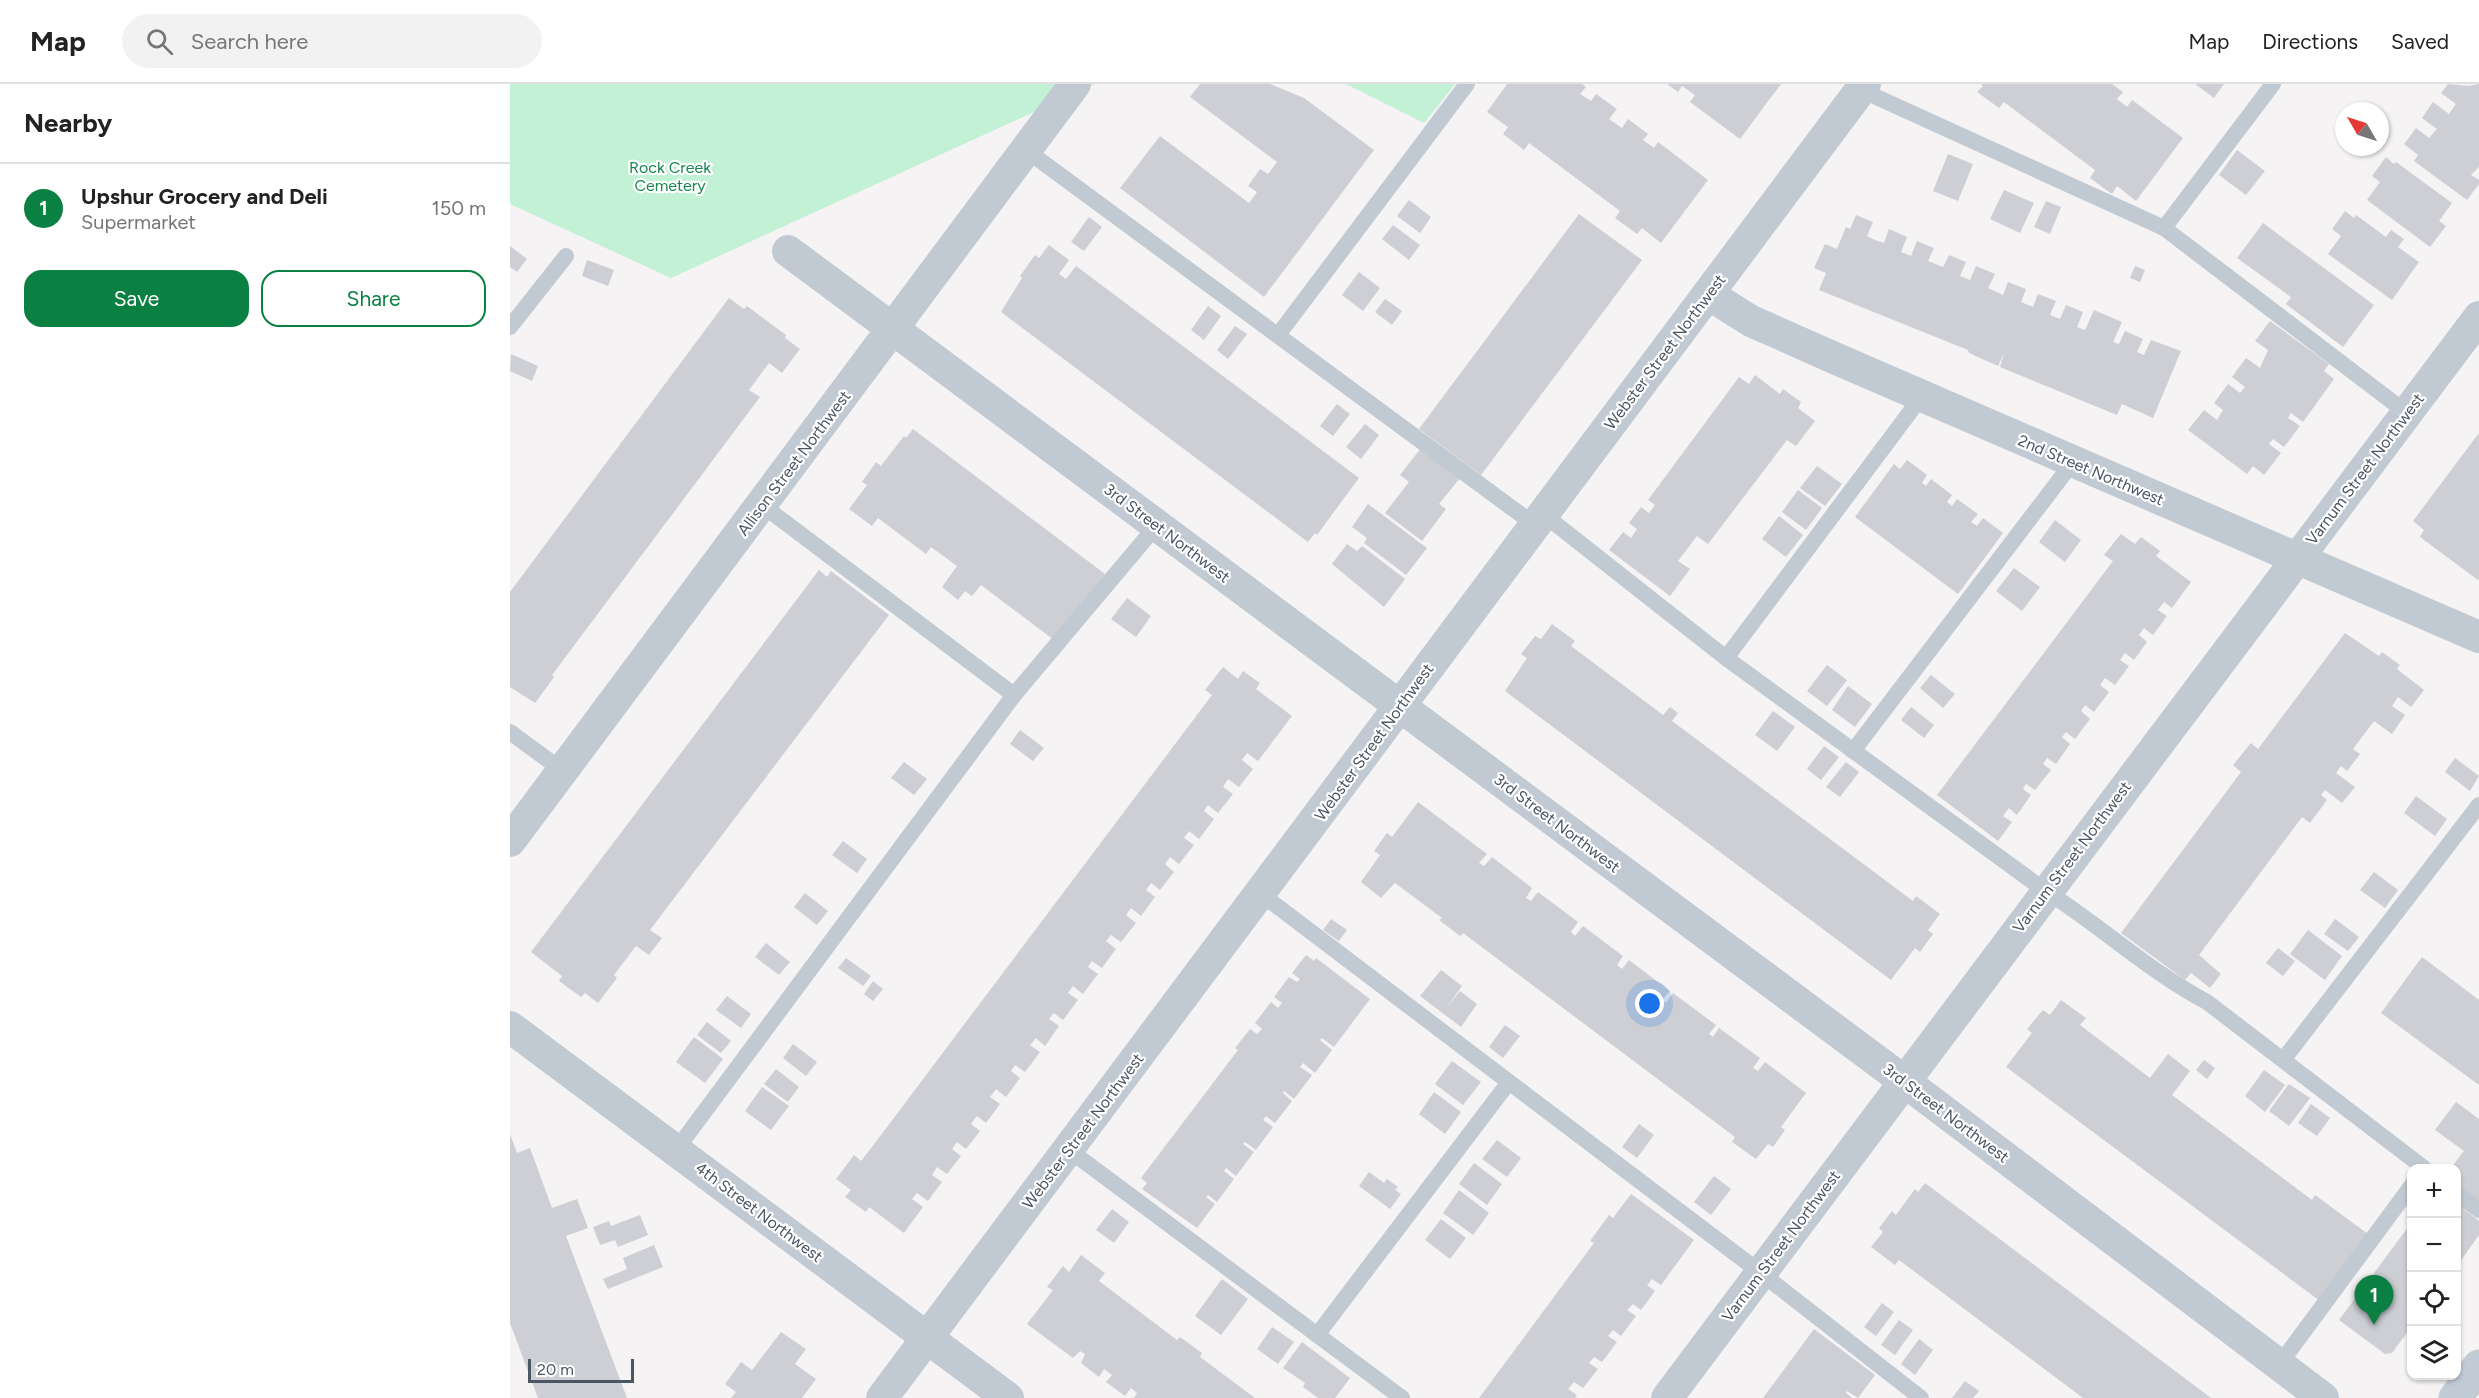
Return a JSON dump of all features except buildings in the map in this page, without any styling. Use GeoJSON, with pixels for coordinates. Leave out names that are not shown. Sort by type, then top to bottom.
{"type":"FeatureCollection","features":[{"type":"Feature","properties":{"kind":"street","name":"Allison Street Northwest"},"geometry":{"type":"LineString","coordinates":[[510,841],[1075,84]]}},
{"type":"Feature","properties":{"kind":"street","name":"Webster Street Northwest"},"geometry":{"type":"LineString","coordinates":[[882,1398],[1863,87]]}},
{"type":"Feature","properties":{"kind":"street","name":"3rd Street Northwest"},"geometry":{"type":"LineString","coordinates":[[788,251],[895,328],[1904,1081],[2323,1398]]}},
{"type":"Feature","properties":{"kind":"street","name":"2nd Street Northwest"},"geometry":{"type":"LineString","coordinates":[[1708,294],[1751,321],[2479,637]]}},
{"type":"Feature","properties":{"kind":"street","name":"Varnum Street Northwest"},"geometry":{"type":"LineString","coordinates":[[1667,1398],[2479,318]]}},
{"type":"Feature","properties":{"kind":"street","name":"4th Street Northwest"},"geometry":{"type":"LineString","coordinates":[[510,1027],[1008,1398]]}},
{"type":"Feature","properties":{"kind":"street"},"geometry":{"type":"LineString","coordinates":[[2455,1398],[2479,1366]]}},
{"type":"Feature","properties":{"kind":"lane"},"geometry":{"type":"LineString","coordinates":[[1278,335],[1467,84]]}},
{"type":"Feature","properties":{"kind":"lane"},"geometry":{"type":"LineString","coordinates":[[2164,228],[2273,84]]}},
{"type":"Feature","properties":{"kind":"lane"},"geometry":{"type":"LineString","coordinates":[[1863,87],[2164,228],[2407,413]]}},
{"type":"Feature","properties":{"kind":"lane"},"geometry":{"type":"LineString","coordinates":[[1026,150],[1278,335],[1539,520],[2046,892],[2082,914],[2180,988],[2207,1002],[2419,1164]]}},
{"type":"Feature","properties":{"kind":"lane"},"geometry":{"type":"LineString","coordinates":[[510,327],[566,256]]}},
{"type":"Feature","properties":{"kind":"lane"},"geometry":{"type":"LineString","coordinates":[[1725,658],[1922,396]]}},
{"type":"Feature","properties":{"kind":"lane"},"geometry":{"type":"LineString","coordinates":[[1853,751],[2073,462]]}},
{"type":"Feature","properties":{"kind":"lane"},"geometry":{"type":"LineString","coordinates":[[762,505],[1014,695]]}},
{"type":"Feature","properties":{"kind":"lane"},"geometry":{"type":"LineString","coordinates":[[676,1150],[1014,695],[1157,525]]}},
{"type":"Feature","properties":{"kind":"lane"},"geometry":{"type":"LineString","coordinates":[[510,732],[562,771]]}},
{"type":"Feature","properties":{"kind":"lane"},"geometry":{"type":"LineString","coordinates":[[2283,1060],[2479,805]]}},
{"type":"Feature","properties":{"kind":"lane"},"geometry":{"type":"LineString","coordinates":[[1261,894],[1761,1273],[1921,1398]]}},
{"type":"Feature","properties":{"kind":"lane"},"geometry":{"type":"LineString","coordinates":[[1317,1335],[1509,1082]]}},
{"type":"Feature","properties":{"kind":"lane"},"geometry":{"type":"LineString","coordinates":[[1069,1150],[1402,1398]]}},
{"type":"Feature","properties":{"kind":"lane"},"geometry":{"type":"LineString","coordinates":[[2278,1365],[2407,1192]]}},
{"type":"Feature","properties":{"kind":"lane"},"geometry":{"type":"LineString","coordinates":[[2461,1196],[2479,1210]]}},
{"type":"Feature","properties":{"kind":"green space","name":"Rock Creek Cemetery"},"geometry":{"type":"Polygon","coordinates":[[[510,84],[1095,84],[671,278],[510,204],[510,84]]]}},
{"type":"Feature","properties":{"kind":"green space"},"geometry":{"type":"Polygon","coordinates":[[[1346,84],[1455,84],[1424,123],[1346,84]]]}},
{"type":"Feature","properties":{"kind":"place","name":"Upshur Grocery and Deli"},"geometry":{"type":"Point","coordinates":[2374,1325]}}]}
